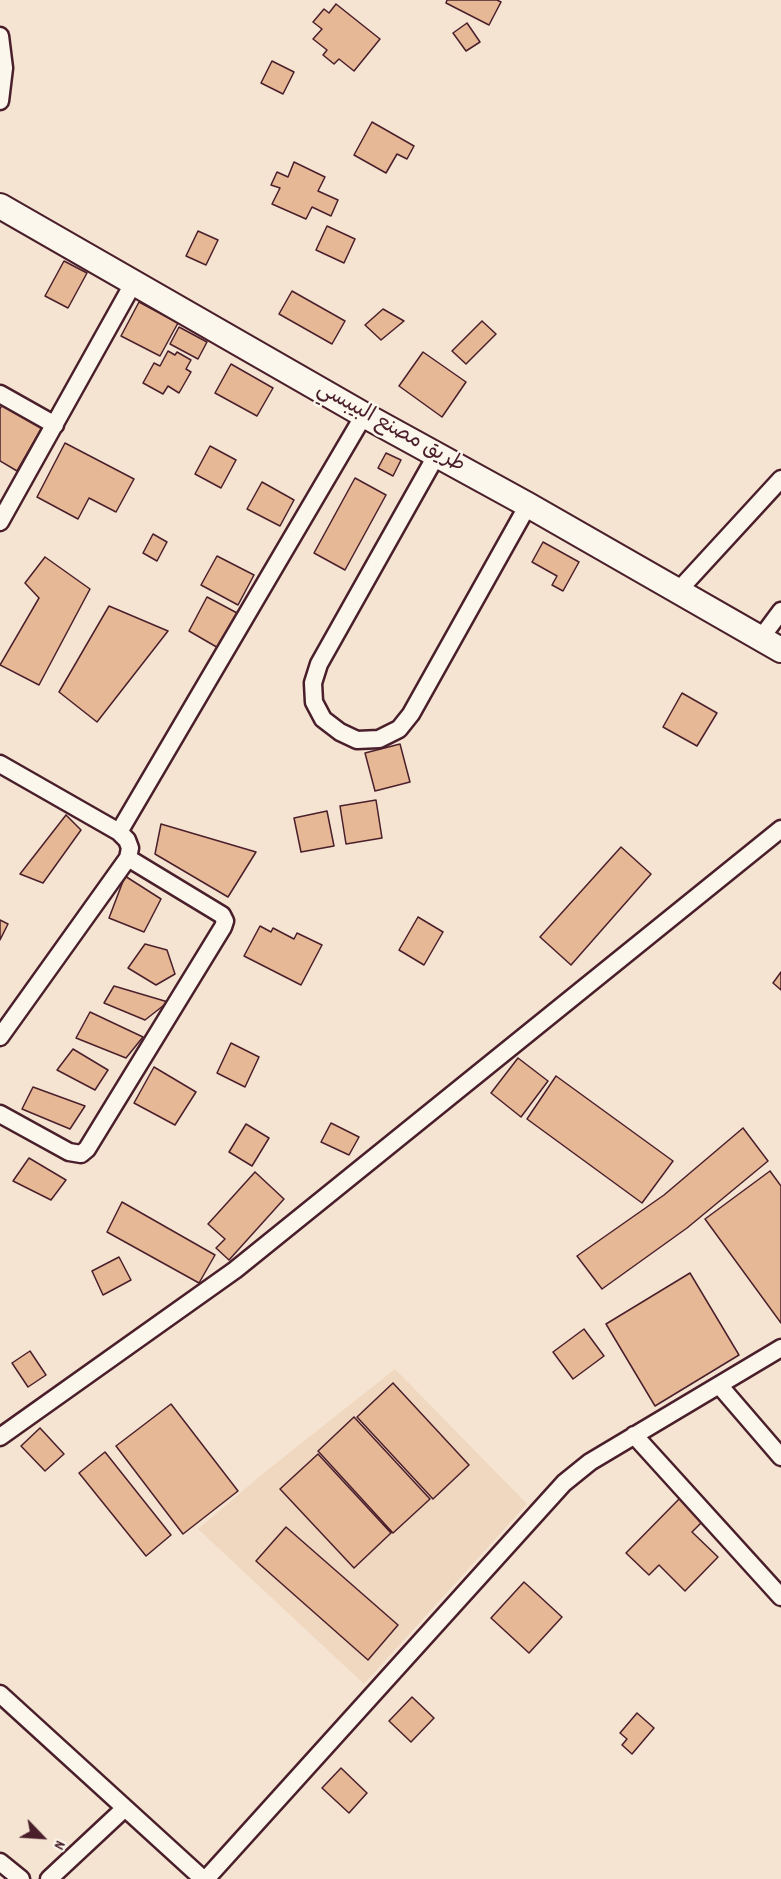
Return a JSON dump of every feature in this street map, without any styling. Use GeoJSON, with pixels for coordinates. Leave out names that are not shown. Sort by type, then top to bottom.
{"type":"FeatureCollection","features":[{"type":"Feature","properties":{"kind":"main road","name":"طريق مصنع البيبسي"},"geometry":{"type":"LineString","coordinates":[[0,206],[436,456],[528,505],[771,644]]}},
{"type":"Feature","properties":{"kind":"street"},"geometry":{"type":"LineString","coordinates":[[0,36],[4,68],[0,101]]}},
{"type":"Feature","properties":{"kind":"street"},"geometry":{"type":"LineString","coordinates":[[0,522],[134,282]]}},
{"type":"Feature","properties":{"kind":"street"},"geometry":{"type":"LineString","coordinates":[[0,394],[55,425]]}},
{"type":"Feature","properties":{"kind":"street"},"geometry":{"type":"LineString","coordinates":[[119,832],[364,415]]}},
{"type":"Feature","properties":{"kind":"street"},"geometry":{"type":"LineString","coordinates":[[436,456],[319,664],[313,683],[314,702],[323,719],[340,732],[357,740],[379,739],[399,729],[411,714],[528,505]]}},
{"type":"Feature","properties":{"kind":"street"},"geometry":{"type":"LineString","coordinates":[[678,591],[781,479]]}},
{"type":"Feature","properties":{"kind":"street"},"geometry":{"type":"LineString","coordinates":[[771,644],[781,611]]}},
{"type":"Feature","properties":{"kind":"street"},"geometry":{"type":"LineString","coordinates":[[0,764],[119,832],[127,840],[130,848],[128,858],[0,1037]]}},
{"type":"Feature","properties":{"kind":"street"},"geometry":{"type":"LineString","coordinates":[[0,1437],[235,1270],[781,829]]}},
{"type":"Feature","properties":{"kind":"street"},"geometry":{"type":"LineString","coordinates":[[0,1114],[69,1152],[81,1154],[87,1149],[223,927],[225,921],[222,915],[128,858]]}},
{"type":"Feature","properties":{"kind":"street"},"geometry":{"type":"LineString","coordinates":[[0,1694],[205,1879],[564,1483],[590,1462],[781,1348]]}},
{"type":"Feature","properties":{"kind":"street"},"geometry":{"type":"LineString","coordinates":[[719,1385],[781,1457]]}},
{"type":"Feature","properties":{"kind":"street"},"geometry":{"type":"LineString","coordinates":[[634,1435],[781,1597]]}},
{"type":"Feature","properties":{"kind":"street"},"geometry":{"type":"LineString","coordinates":[[50,1879],[125,1808]]}},
{"type":"Feature","properties":{"kind":"street"},"geometry":{"type":"LineString","coordinates":[[0,1862],[21,1879]]}},
{"type":"Feature","properties":{"kind":"street"},"geometry":{"type":"LineString","coordinates":[[0,1869],[12,1879]]}},
{"type":"Feature","properties":{"kind":"street"},"geometry":{"type":"LineString","coordinates":[[50,1879],[59,1872],[67,1879]]}},
{"type":"Feature","properties":{"kind":"shaded area"},"geometry":{"type":"Polygon","coordinates":[[[395,1369],[527,1504],[364,1684],[198,1529],[265,1472],[395,1369]]]}},
{"type":"Feature","properties":{"kind":"building"},"geometry":{"type":"Polygon","coordinates":[[[447,0],[497,0],[501,2],[489,25],[446,3],[447,0]]]}},
{"type":"Feature","properties":{"kind":"building"},"geometry":{"type":"Polygon","coordinates":[[[336,4],[380,39],[354,71],[339,59],[334,64],[323,55],[327,50],[313,39],[322,29],[313,22],[324,9],[329,13],[336,4]]]}},
{"type":"Feature","properties":{"kind":"building"},"geometry":{"type":"Polygon","coordinates":[[[467,23],[480,42],[466,51],[453,33],[467,23]]]}},
{"type":"Feature","properties":{"kind":"building"},"geometry":{"type":"Polygon","coordinates":[[[272,61],[294,72],[283,94],[261,83],[272,61]]]}},
{"type":"Feature","properties":{"kind":"building"},"geometry":{"type":"Polygon","coordinates":[[[372,122],[414,146],[407,159],[397,154],[386,173],[354,155],[372,122]]]}},
{"type":"Feature","properties":{"kind":"building"},"geometry":{"type":"Polygon","coordinates":[[[294,162],[325,177],[318,191],[338,200],[331,216],[312,207],[306,219],[272,204],[280,188],[271,185],[277,172],[288,177],[294,162]]]}},
{"type":"Feature","properties":{"kind":"building"},"geometry":{"type":"Polygon","coordinates":[[[327,226],[355,239],[344,263],[316,250],[327,226]]]}},
{"type":"Feature","properties":{"kind":"building"},"geometry":{"type":"Polygon","coordinates":[[[198,231],[218,240],[206,265],[186,256],[198,231]]]}},
{"type":"Feature","properties":{"kind":"building"},"geometry":{"type":"Polygon","coordinates":[[[64,261],[87,273],[68,308],[45,296],[64,261]]]}},
{"type":"Feature","properties":{"kind":"building"},"geometry":{"type":"Polygon","coordinates":[[[292,291],[345,321],[332,344],[279,314],[292,291]]]}},
{"type":"Feature","properties":{"kind":"building"},"geometry":{"type":"Polygon","coordinates":[[[139,302],[178,323],[160,356],[121,336],[139,302]]]}},
{"type":"Feature","properties":{"kind":"building"},"geometry":{"type":"Polygon","coordinates":[[[383,309],[404,321],[381,340],[365,325],[383,309]]]}},
{"type":"Feature","properties":{"kind":"building"},"geometry":{"type":"Polygon","coordinates":[[[482,321],[496,334],[466,364],[452,351],[482,321]]]}},
{"type":"Feature","properties":{"kind":"building"},"geometry":{"type":"Polygon","coordinates":[[[179,327],[207,342],[198,359],[170,344],[179,327]]]}},
{"type":"Feature","properties":{"kind":"building"},"geometry":{"type":"Polygon","coordinates":[[[168,351],[175,355],[177,352],[191,360],[186,369],[191,372],[179,393],[168,386],[163,394],[143,383],[154,363],[160,366],[168,351]]]}},
{"type":"Feature","properties":{"kind":"building"},"geometry":{"type":"Polygon","coordinates":[[[423,352],[466,382],[442,417],[399,386],[423,352]]]}},
{"type":"Feature","properties":{"kind":"building"},"geometry":{"type":"Polygon","coordinates":[[[231,364],[273,388],[257,416],[215,393],[231,364]]]}},
{"type":"Feature","properties":{"kind":"building"},"geometry":{"type":"Polygon","coordinates":[[[3,403],[43,426],[17,471],[0,461],[0,409],[3,403]]]}},
{"type":"Feature","properties":{"kind":"building"},"geometry":{"type":"Polygon","coordinates":[[[65,443],[134,479],[116,512],[89,498],[78,519],[37,497],[65,443]]]}},
{"type":"Feature","properties":{"kind":"building"},"geometry":{"type":"Polygon","coordinates":[[[210,446],[236,460],[221,488],[195,474],[210,446]]]}},
{"type":"Feature","properties":{"kind":"building"},"geometry":{"type":"Polygon","coordinates":[[[386,453],[401,460],[393,476],[378,468],[386,453]]]}},
{"type":"Feature","properties":{"kind":"building"},"geometry":{"type":"Polygon","coordinates":[[[355,478],[386,495],[345,570],[314,553],[355,478]]]}},
{"type":"Feature","properties":{"kind":"building"},"geometry":{"type":"Polygon","coordinates":[[[262,482],[294,500],[280,526],[247,509],[262,482]]]}},
{"type":"Feature","properties":{"kind":"building"},"geometry":{"type":"Polygon","coordinates":[[[153,534],[167,542],[157,561],[143,553],[153,534]]]}},
{"type":"Feature","properties":{"kind":"building"},"geometry":{"type":"Polygon","coordinates":[[[543,542],[579,562],[563,591],[552,585],[557,576],[532,562],[543,542]]]}},
{"type":"Feature","properties":{"kind":"building"},"geometry":{"type":"Polygon","coordinates":[[[217,556],[254,575],[238,605],[201,585],[217,556]]]}},
{"type":"Feature","properties":{"kind":"building"},"geometry":{"type":"Polygon","coordinates":[[[45,557],[90,589],[39,685],[0,665],[39,598],[25,583],[45,557]]]}},
{"type":"Feature","properties":{"kind":"building"},"geometry":{"type":"Polygon","coordinates":[[[207,597],[239,614],[220,649],[189,631],[207,597]]]}},
{"type":"Feature","properties":{"kind":"building"},"geometry":{"type":"Polygon","coordinates":[[[109,606],[168,631],[97,722],[59,692],[109,606]]]}},
{"type":"Feature","properties":{"kind":"building"},"geometry":{"type":"Polygon","coordinates":[[[682,693],[717,713],[697,746],[663,727],[682,693]]]}},
{"type":"Feature","properties":{"kind":"building"},"geometry":{"type":"Polygon","coordinates":[[[400,744],[410,782],[375,791],[365,753],[400,744]]]}},
{"type":"Feature","properties":{"kind":"building"},"geometry":{"type":"Polygon","coordinates":[[[376,800],[382,838],[346,844],[340,806],[376,800]]]}},
{"type":"Feature","properties":{"kind":"building"},"geometry":{"type":"Polygon","coordinates":[[[327,811],[334,846],[301,852],[294,818],[327,811]]]}},
{"type":"Feature","properties":{"kind":"building"},"geometry":{"type":"Polygon","coordinates":[[[66,815],[81,830],[43,883],[20,874],[66,815]]]}},
{"type":"Feature","properties":{"kind":"building"},"geometry":{"type":"Polygon","coordinates":[[[161,824],[256,852],[228,897],[155,854],[161,824]]]}},
{"type":"Feature","properties":{"kind":"building"},"geometry":{"type":"Polygon","coordinates":[[[621,847],[651,874],[571,965],[540,937],[621,847]]]}},
{"type":"Feature","properties":{"kind":"building"},"geometry":{"type":"Polygon","coordinates":[[[125,876],[161,899],[144,932],[109,918],[125,876]]]}},
{"type":"Feature","properties":{"kind":"building"},"geometry":{"type":"Polygon","coordinates":[[[418,917],[443,932],[424,965],[399,950],[418,917]]]}},
{"type":"Feature","properties":{"kind":"building"},"geometry":{"type":"Polygon","coordinates":[[[0,920],[8,924],[0,940],[0,920]]]}},
{"type":"Feature","properties":{"kind":"building"},"geometry":{"type":"Polygon","coordinates":[[[260,926],[271,932],[273,928],[294,939],[297,933],[322,945],[301,985],[244,956],[260,926]]]}},
{"type":"Feature","properties":{"kind":"building"},"geometry":{"type":"Polygon","coordinates":[[[145,944],[167,950],[175,974],[156,985],[128,968],[145,944]]]}},
{"type":"Feature","properties":{"kind":"building"},"geometry":{"type":"Polygon","coordinates":[[[781,972],[781,990],[773,983],[781,972]]]}},
{"type":"Feature","properties":{"kind":"building"},"geometry":{"type":"Polygon","coordinates":[[[114,986],[168,1002],[145,1020],[104,1003],[114,986]]]}},
{"type":"Feature","properties":{"kind":"building"},"geometry":{"type":"Polygon","coordinates":[[[90,1012],[143,1037],[126,1058],[76,1038],[90,1012]]]}},
{"type":"Feature","properties":{"kind":"building"},"geometry":{"type":"Polygon","coordinates":[[[231,1043],[259,1057],[245,1087],[217,1073],[231,1043]]]}},
{"type":"Feature","properties":{"kind":"building"},"geometry":{"type":"Polygon","coordinates":[[[73,1049],[108,1070],[95,1090],[57,1070],[73,1049]]]}},
{"type":"Feature","properties":{"kind":"building"},"geometry":{"type":"Polygon","coordinates":[[[518,1058],[548,1081],[521,1117],[491,1093],[518,1058]]]}},
{"type":"Feature","properties":{"kind":"building"},"geometry":{"type":"Polygon","coordinates":[[[154,1067],[196,1092],[175,1125],[134,1103],[154,1067]]]}},
{"type":"Feature","properties":{"kind":"building"},"geometry":{"type":"Polygon","coordinates":[[[556,1076],[673,1161],[642,1203],[527,1119],[556,1076]]]}},
{"type":"Feature","properties":{"kind":"building"},"geometry":{"type":"Polygon","coordinates":[[[33,1087],[85,1106],[70,1129],[22,1109],[33,1087]]]}},
{"type":"Feature","properties":{"kind":"building"},"geometry":{"type":"Polygon","coordinates":[[[331,1123],[359,1137],[349,1155],[321,1142],[331,1123]]]}},
{"type":"Feature","properties":{"kind":"building"},"geometry":{"type":"Polygon","coordinates":[[[246,1124],[269,1138],[252,1166],[229,1152],[246,1124]]]}},
{"type":"Feature","properties":{"kind":"building"},"geometry":{"type":"Polygon","coordinates":[[[743,1128],[768,1161],[687,1228],[602,1289],[577,1256],[664,1195],[743,1128]]]}},
{"type":"Feature","properties":{"kind":"building"},"geometry":{"type":"Polygon","coordinates":[[[29,1158],[66,1180],[51,1200],[13,1181],[29,1158]]]}},
{"type":"Feature","properties":{"kind":"building"},"geometry":{"type":"Polygon","coordinates":[[[770,1171],[781,1186],[781,1323],[705,1219],[770,1171]]]}},
{"type":"Feature","properties":{"kind":"building"},"geometry":{"type":"Polygon","coordinates":[[[255,1172],[284,1199],[229,1260],[216,1248],[225,1239],[208,1224],[255,1172]]]}},
{"type":"Feature","properties":{"kind":"building"},"geometry":{"type":"Polygon","coordinates":[[[122,1202],[215,1255],[199,1283],[107,1232],[122,1202]]]}},
{"type":"Feature","properties":{"kind":"building"},"geometry":{"type":"Polygon","coordinates":[[[119,1257],[131,1280],[103,1295],[92,1271],[119,1257]]]}},
{"type":"Feature","properties":{"kind":"building"},"geometry":{"type":"Polygon","coordinates":[[[690,1273],[739,1355],[655,1406],[606,1324],[690,1273]]]}},
{"type":"Feature","properties":{"kind":"building"},"geometry":{"type":"Polygon","coordinates":[[[584,1329],[604,1356],[573,1379],[553,1352],[584,1329]]]}},
{"type":"Feature","properties":{"kind":"building"},"geometry":{"type":"Polygon","coordinates":[[[30,1351],[46,1375],[28,1387],[12,1363],[30,1351]]]}},
{"type":"Feature","properties":{"kind":"building"},"geometry":{"type":"Polygon","coordinates":[[[393,1383],[469,1465],[433,1499],[357,1417],[393,1383]]]}},
{"type":"Feature","properties":{"kind":"building"},"geometry":{"type":"Polygon","coordinates":[[[171,1404],[238,1491],[183,1534],[116,1446],[171,1404]]]}},
{"type":"Feature","properties":{"kind":"building"},"geometry":{"type":"Polygon","coordinates":[[[354,1417],[430,1499],[393,1533],[318,1451],[354,1417]]]}},
{"type":"Feature","properties":{"kind":"building"},"geometry":{"type":"Polygon","coordinates":[[[40,1428],[64,1454],[45,1471],[21,1446],[40,1428]]]}},
{"type":"Feature","properties":{"kind":"building"},"geometry":{"type":"Polygon","coordinates":[[[105,1452],[171,1535],[146,1556],[79,1473],[105,1452]]]}},
{"type":"Feature","properties":{"kind":"building"},"geometry":{"type":"Polygon","coordinates":[[[318,1454],[391,1533],[354,1568],[280,1489],[318,1454]]]}},
{"type":"Feature","properties":{"kind":"building"},"geometry":{"type":"Polygon","coordinates":[[[682,1496],[705,1519],[692,1532],[718,1557],[685,1591],[659,1565],[649,1575],[626,1553],[682,1496]]]}},
{"type":"Feature","properties":{"kind":"building"},"geometry":{"type":"Polygon","coordinates":[[[286,1527],[398,1625],[368,1660],[256,1561],[286,1527]]]}},
{"type":"Feature","properties":{"kind":"building"},"geometry":{"type":"Polygon","coordinates":[[[524,1582],[562,1617],[529,1653],[491,1618],[524,1582]]]}},
{"type":"Feature","properties":{"kind":"building"},"geometry":{"type":"Polygon","coordinates":[[[412,1697],[434,1718],[411,1742],[389,1721],[412,1697]]]}},
{"type":"Feature","properties":{"kind":"building"},"geometry":{"type":"Polygon","coordinates":[[[637,1713],[654,1728],[632,1754],[622,1745],[627,1739],[620,1733],[637,1713]]]}},
{"type":"Feature","properties":{"kind":"building"},"geometry":{"type":"Polygon","coordinates":[[[341,1768],[367,1793],[349,1813],[322,1788],[341,1768]]]}}]}
